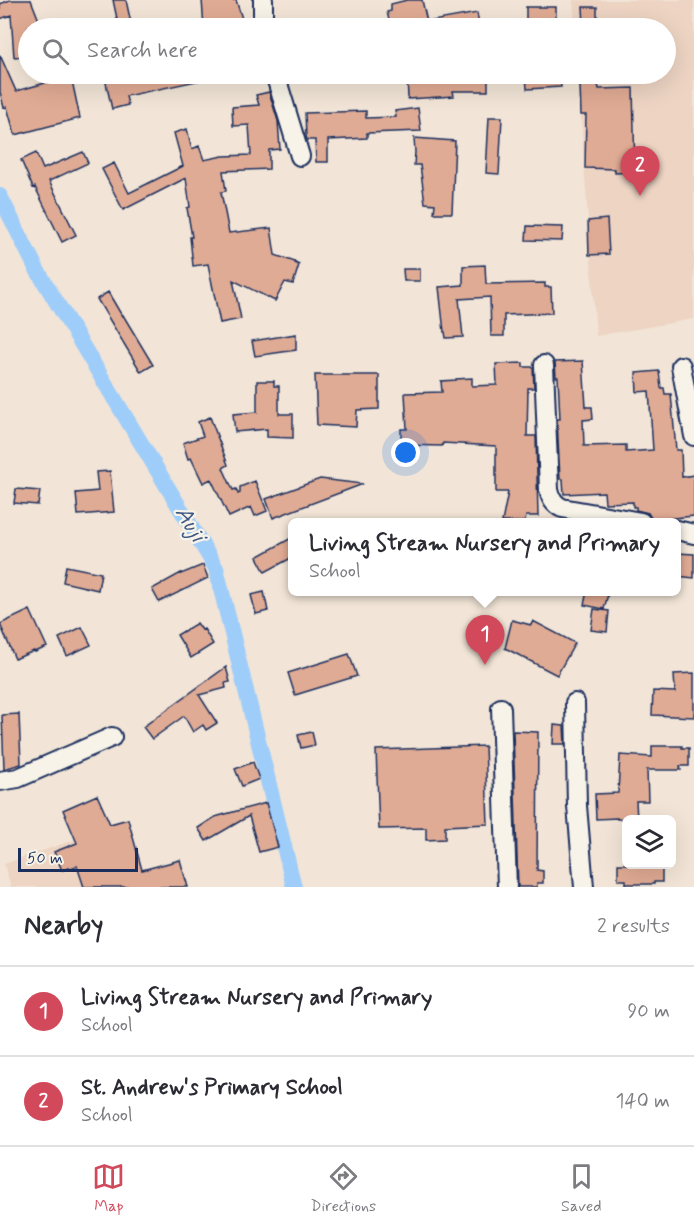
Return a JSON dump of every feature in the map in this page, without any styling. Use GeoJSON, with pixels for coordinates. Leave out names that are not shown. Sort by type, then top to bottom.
{"type":"FeatureCollection","features":[{"type":"Feature","properties":{"kind":"street"},"geometry":{"type":"LineString","coordinates":[[263,0],[263,18]]}},
{"type":"Feature","properties":{"kind":"street"},"geometry":{"type":"LineString","coordinates":[[278,84],[300,156]]}},
{"type":"Feature","properties":{"kind":"street"},"geometry":{"type":"LineString","coordinates":[[544,365],[550,497],[562,508],[618,518]]}},
{"type":"Feature","properties":{"kind":"street"},"geometry":{"type":"LineString","coordinates":[[681,366],[694,436]]}},
{"type":"Feature","properties":{"kind":"street"},"geometry":{"type":"LineString","coordinates":[[575,703],[577,806],[584,887]]}},
{"type":"Feature","properties":{"kind":"street"},"geometry":{"type":"LineString","coordinates":[[501,708],[507,887]]}},
{"type":"Feature","properties":{"kind":"street"},"geometry":{"type":"LineString","coordinates":[[0,781],[18,778],[112,737]]}},
{"type":"Feature","properties":{"kind":"shaded area"},"geometry":{"type":"Polygon","coordinates":[[[573,0],[694,0],[694,319],[596,336],[579,84],[676,84],[676,18],[574,18],[573,0]]]}},
{"type":"Feature","properties":{"kind":"shaded area"},"geometry":{"type":"Polygon","coordinates":[[[97,832],[115,887],[11,887],[4,864],[97,832]]]}},
{"type":"Feature","properties":{"kind":"building"},"geometry":{"type":"Polygon","coordinates":[[[10,0],[31,0],[38,18],[18,18],[18,57],[14,57],[11,15],[0,19],[0,4],[10,0]]]}},
{"type":"Feature","properties":{"kind":"building"},"geometry":{"type":"Polygon","coordinates":[[[113,0],[126,0],[130,18],[117,18],[113,0]]]}},
{"type":"Feature","properties":{"kind":"building"},"geometry":{"type":"Polygon","coordinates":[[[202,0],[236,0],[242,18],[203,18],[202,0]]]}},
{"type":"Feature","properties":{"kind":"building"},"geometry":{"type":"Polygon","coordinates":[[[407,0],[422,0],[426,18],[388,18],[387,12],[391,11],[391,4],[407,0]]]}},
{"type":"Feature","properties":{"kind":"building"},"geometry":{"type":"Polygon","coordinates":[[[526,7],[556,7],[556,18],[526,18],[526,7]]]}},
{"type":"Feature","properties":{"kind":"building"},"geometry":{"type":"Polygon","coordinates":[[[583,7],[597,7],[597,18],[584,18],[583,7]]]}},
{"type":"Feature","properties":{"kind":"building"},"geometry":{"type":"Polygon","coordinates":[[[477,13],[478,18],[449,18],[477,13]]]}},
{"type":"Feature","properties":{"kind":"building"},"geometry":{"type":"Polygon","coordinates":[[[0,55],[16,91],[42,84],[73,84],[80,118],[15,135],[0,92],[0,55]]]}},
{"type":"Feature","properties":{"kind":"building"},"geometry":{"type":"Polygon","coordinates":[[[106,84],[182,84],[126,96],[128,105],[112,109],[106,84]]]}},
{"type":"Feature","properties":{"kind":"building"},"geometry":{"type":"Polygon","coordinates":[[[407,84],[488,84],[488,91],[453,91],[454,96],[408,99],[407,84]]]}},
{"type":"Feature","properties":{"kind":"building"},"geometry":{"type":"Polygon","coordinates":[[[527,84],[561,84],[561,87],[527,89],[527,84]]]}},
{"type":"Feature","properties":{"kind":"building"},"geometry":{"type":"Polygon","coordinates":[[[598,84],[599,89],[633,88],[635,172],[615,173],[615,169],[585,168],[586,115],[581,115],[580,85],[598,84]]]}},
{"type":"Feature","properties":{"kind":"building"},"geometry":{"type":"Polygon","coordinates":[[[269,92],[278,121],[280,149],[269,150],[269,169],[223,171],[226,191],[221,192],[229,233],[271,228],[275,255],[299,265],[293,284],[285,282],[275,301],[233,280],[241,319],[220,323],[208,264],[193,266],[186,178],[123,210],[102,169],[114,163],[129,193],[183,166],[174,133],[187,129],[192,149],[199,146],[204,160],[223,156],[251,155],[249,125],[233,126],[232,107],[259,105],[256,95],[269,92]]]}},
{"type":"Feature","properties":{"kind":"building"},"geometry":{"type":"Polygon","coordinates":[[[418,108],[421,131],[367,133],[367,138],[328,140],[328,162],[316,162],[315,140],[307,140],[305,113],[366,111],[366,118],[396,117],[395,111],[418,108]]]}},
{"type":"Feature","properties":{"kind":"building"},"geometry":{"type":"Polygon","coordinates":[[[489,117],[502,117],[499,174],[486,173],[489,117]]]}},
{"type":"Feature","properties":{"kind":"building"},"geometry":{"type":"Polygon","coordinates":[[[414,138],[455,141],[452,213],[434,213],[435,204],[425,203],[420,165],[414,165],[414,138]]]}},
{"type":"Feature","properties":{"kind":"building"},"geometry":{"type":"Polygon","coordinates":[[[83,152],[88,163],[49,181],[76,235],[62,242],[21,160],[36,153],[43,169],[83,152]]]}},
{"type":"Feature","properties":{"kind":"building"},"geometry":{"type":"Polygon","coordinates":[[[607,219],[609,254],[589,255],[588,221],[607,219]]]}},
{"type":"Feature","properties":{"kind":"building"},"geometry":{"type":"Polygon","coordinates":[[[527,226],[563,227],[562,241],[526,240],[527,226]]]}},
{"type":"Feature","properties":{"kind":"building"},"geometry":{"type":"Polygon","coordinates":[[[485,265],[486,284],[545,283],[545,287],[551,287],[552,313],[504,315],[504,336],[491,336],[490,297],[459,299],[463,337],[446,338],[439,287],[463,285],[463,266],[485,265]]]}},
{"type":"Feature","properties":{"kind":"building"},"geometry":{"type":"Polygon","coordinates":[[[403,269],[420,269],[420,281],[404,281],[403,269]]]}},
{"type":"Feature","properties":{"kind":"building"},"geometry":{"type":"Polygon","coordinates":[[[108,292],[153,365],[141,372],[97,299],[108,292]]]}},
{"type":"Feature","properties":{"kind":"building"},"geometry":{"type":"Polygon","coordinates":[[[296,334],[296,350],[255,356],[252,341],[296,334]]]}},
{"type":"Feature","properties":{"kind":"building"},"geometry":{"type":"Polygon","coordinates":[[[583,361],[586,407],[592,407],[593,419],[583,420],[584,446],[626,445],[626,452],[653,450],[649,391],[637,392],[636,373],[659,371],[661,388],[664,388],[665,394],[671,394],[676,450],[681,450],[682,477],[694,475],[694,516],[651,518],[648,513],[636,510],[633,502],[605,503],[604,492],[564,494],[563,479],[560,479],[557,419],[560,419],[555,362],[583,361]]]}},
{"type":"Feature","properties":{"kind":"building"},"geometry":{"type":"Polygon","coordinates":[[[523,363],[523,367],[533,367],[534,388],[528,388],[527,436],[536,436],[538,516],[503,518],[508,492],[496,492],[496,446],[443,443],[442,446],[401,445],[401,429],[407,429],[405,393],[442,392],[441,381],[456,379],[472,378],[472,386],[497,385],[496,364],[523,363]]]}},
{"type":"Feature","properties":{"kind":"building"},"geometry":{"type":"Polygon","coordinates":[[[315,375],[379,375],[379,409],[357,410],[356,427],[317,425],[315,375]]]}},
{"type":"Feature","properties":{"kind":"building"},"geometry":{"type":"Polygon","coordinates":[[[257,381],[274,381],[274,386],[279,386],[279,414],[293,414],[293,438],[267,437],[267,429],[235,432],[233,414],[257,412],[257,381]]]}},
{"type":"Feature","properties":{"kind":"building"},"geometry":{"type":"Polygon","coordinates":[[[210,417],[228,465],[223,468],[233,490],[236,489],[238,494],[240,487],[255,481],[267,511],[255,516],[251,507],[229,517],[211,479],[203,483],[191,458],[188,459],[183,443],[203,436],[198,422],[210,417]]]}},
{"type":"Feature","properties":{"kind":"building"},"geometry":{"type":"Polygon","coordinates":[[[110,471],[114,512],[78,515],[76,493],[98,491],[96,472],[110,471]]]}},
{"type":"Feature","properties":{"kind":"building"},"geometry":{"type":"Polygon","coordinates":[[[320,479],[363,484],[273,518],[266,499],[320,479]]]}},
{"type":"Feature","properties":{"kind":"building"},"geometry":{"type":"Polygon","coordinates":[[[16,489],[40,491],[38,505],[14,503],[16,489]]]}},
{"type":"Feature","properties":{"kind":"building"},"geometry":{"type":"Polygon","coordinates":[[[288,540],[288,560],[265,572],[257,557],[288,540]]]}},
{"type":"Feature","properties":{"kind":"building"},"geometry":{"type":"Polygon","coordinates":[[[681,553],[694,554],[694,578],[681,576],[681,553]]]}},
{"type":"Feature","properties":{"kind":"building"},"geometry":{"type":"Polygon","coordinates":[[[203,565],[208,578],[159,602],[152,589],[181,573],[203,565]]]}},
{"type":"Feature","properties":{"kind":"building"},"geometry":{"type":"Polygon","coordinates":[[[66,566],[101,573],[98,590],[63,582],[66,566]]]}},
{"type":"Feature","properties":{"kind":"building"},"geometry":{"type":"Polygon","coordinates":[[[264,592],[268,611],[256,614],[251,595],[264,592]]]}},
{"type":"Feature","properties":{"kind":"building"},"geometry":{"type":"Polygon","coordinates":[[[586,596],[607,596],[604,609],[584,605],[586,596]]]}},
{"type":"Feature","properties":{"kind":"building"},"geometry":{"type":"Polygon","coordinates":[[[594,609],[609,611],[607,632],[591,630],[594,609]]]}},
{"type":"Feature","properties":{"kind":"building"},"geometry":{"type":"Polygon","coordinates":[[[30,610],[47,647],[15,659],[0,624],[30,610]]]}},
{"type":"Feature","properties":{"kind":"building"},"geometry":{"type":"Polygon","coordinates":[[[512,620],[531,625],[533,621],[575,643],[557,675],[505,648],[512,620]]]}},
{"type":"Feature","properties":{"kind":"building"},"geometry":{"type":"Polygon","coordinates":[[[197,623],[202,630],[204,629],[213,644],[191,658],[177,635],[197,623]]]}},
{"type":"Feature","properties":{"kind":"building"},"geometry":{"type":"Polygon","coordinates":[[[82,627],[91,645],[67,656],[59,638],[82,627]]]}},
{"type":"Feature","properties":{"kind":"building"},"geometry":{"type":"Polygon","coordinates":[[[349,654],[357,676],[295,695],[288,673],[349,654]]]}},
{"type":"Feature","properties":{"kind":"building"},"geometry":{"type":"Polygon","coordinates":[[[226,667],[230,682],[225,683],[226,688],[199,695],[217,723],[206,730],[203,725],[193,732],[184,716],[152,739],[143,727],[226,667]]]}},
{"type":"Feature","properties":{"kind":"building"},"geometry":{"type":"Polygon","coordinates":[[[694,673],[694,717],[652,715],[653,691],[675,692],[674,674],[694,673]]]}},
{"type":"Feature","properties":{"kind":"building"},"geometry":{"type":"Polygon","coordinates":[[[19,714],[21,764],[4,769],[2,715],[19,714]]]}},
{"type":"Feature","properties":{"kind":"building"},"geometry":{"type":"Polygon","coordinates":[[[554,725],[564,726],[565,744],[553,744],[554,725]]]}},
{"type":"Feature","properties":{"kind":"building"},"geometry":{"type":"Polygon","coordinates":[[[513,731],[538,732],[537,870],[543,871],[543,883],[537,883],[537,887],[518,887],[513,731]]]}},
{"type":"Feature","properties":{"kind":"building"},"geometry":{"type":"Polygon","coordinates":[[[312,732],[315,745],[301,748],[298,735],[312,732]]]}},
{"type":"Feature","properties":{"kind":"building"},"geometry":{"type":"Polygon","coordinates":[[[485,746],[488,824],[445,826],[445,839],[426,840],[426,828],[379,829],[376,750],[485,746]]]}},
{"type":"Feature","properties":{"kind":"building"},"geometry":{"type":"Polygon","coordinates":[[[652,746],[682,746],[682,748],[689,748],[689,766],[680,766],[681,770],[647,770],[648,801],[636,801],[637,815],[622,815],[622,819],[596,819],[595,794],[618,793],[620,755],[652,757],[652,746]]]}},
{"type":"Feature","properties":{"kind":"building"},"geometry":{"type":"Polygon","coordinates":[[[253,762],[259,779],[242,786],[235,769],[253,762]]]}},
{"type":"Feature","properties":{"kind":"building"},"geometry":{"type":"Polygon","coordinates":[[[97,795],[110,824],[128,819],[142,870],[180,860],[188,887],[84,887],[77,866],[62,870],[54,852],[77,843],[63,810],[97,795]]]}},
{"type":"Feature","properties":{"kind":"building"},"geometry":{"type":"Polygon","coordinates":[[[266,803],[278,847],[259,852],[249,816],[206,841],[198,828],[215,817],[266,803]]]}},
{"type":"Feature","properties":{"kind":"building"},"geometry":{"type":"Polygon","coordinates":[[[618,864],[622,864],[622,869],[662,869],[662,882],[654,882],[654,884],[626,884],[626,880],[618,880],[618,864]]]}},
{"type":"Feature","properties":{"kind":"waterway","name":"Auji"},"geometry":{"type":"LineString","coordinates":[[0,196],[36,268],[216,568],[294,887]]}},
{"type":"Feature","properties":{"kind":"place","name":"St. Andrew's Primary School"},"geometry":{"type":"Point","coordinates":[640,196]}},
{"type":"Feature","properties":{"kind":"place","name":"Living Stream Nursery and Primary"},"geometry":{"type":"Point","coordinates":[485,665]}}]}
